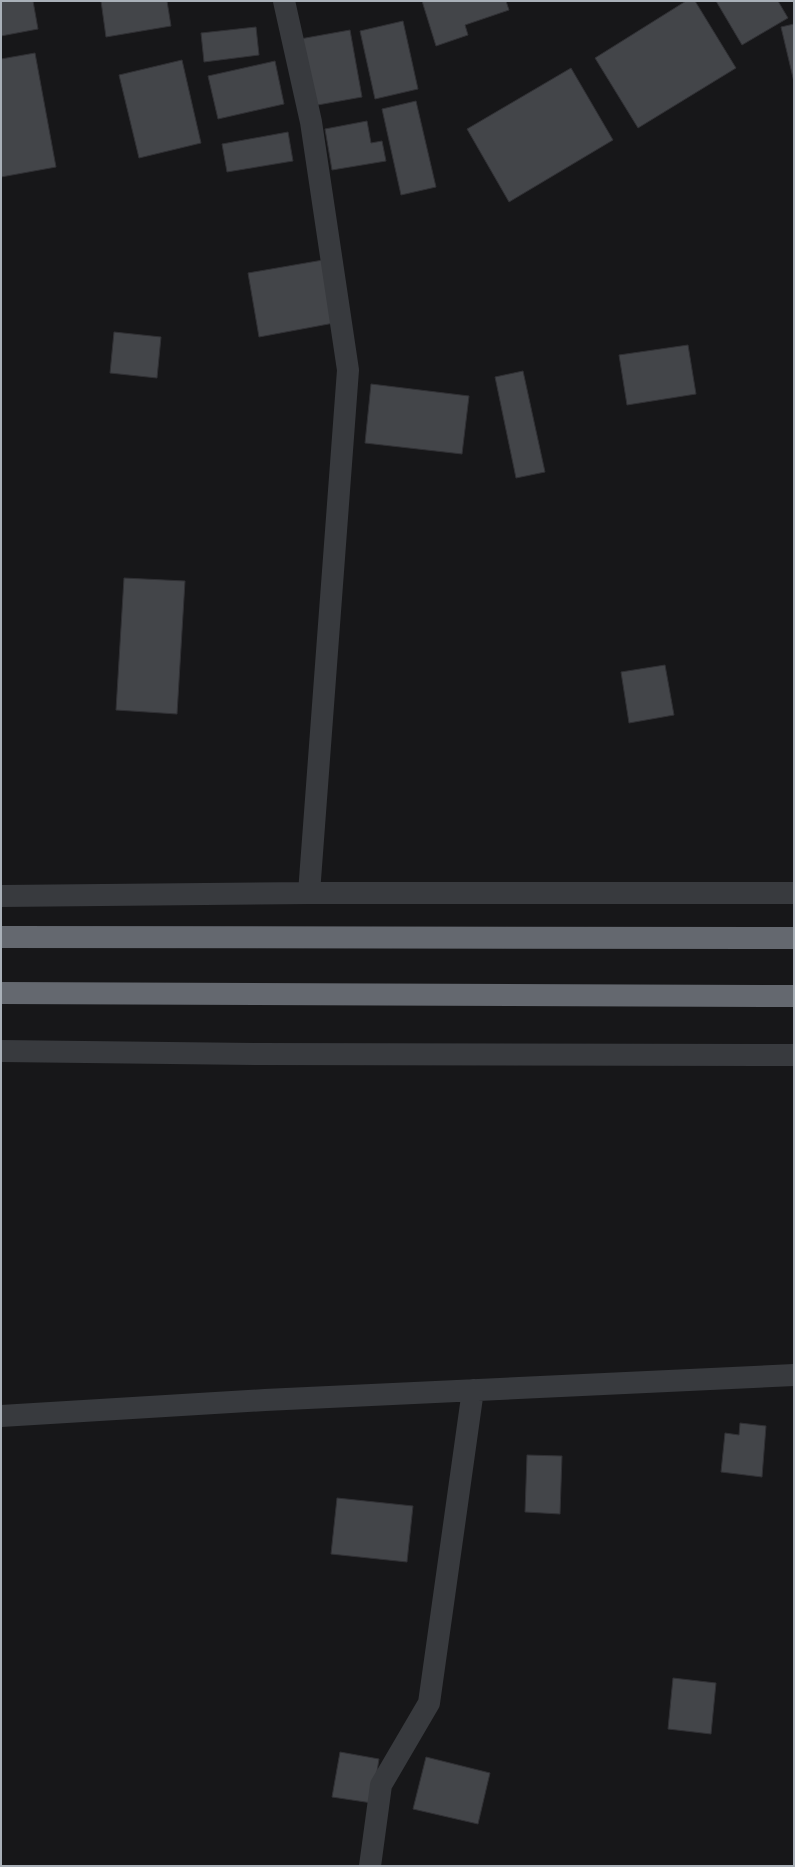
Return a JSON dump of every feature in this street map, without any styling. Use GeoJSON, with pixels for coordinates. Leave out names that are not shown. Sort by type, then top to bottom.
{"type":"FeatureCollection","features":[{"type":"Feature","properties":{"kind":"highway"},"geometry":{"type":"LineString","coordinates":[[1,936],[794,938]]}},
{"type":"Feature","properties":{"kind":"highway"},"geometry":{"type":"LineString","coordinates":[[1,993],[794,996]]}},
{"type":"Feature","properties":{"kind":"street"},"geometry":{"type":"LineString","coordinates":[[284,1],[311,122],[348,370],[309,893]]}},
{"type":"Feature","properties":{"kind":"street"},"geometry":{"type":"LineString","coordinates":[[1,896],[309,893],[794,893]]}},
{"type":"Feature","properties":{"kind":"street"},"geometry":{"type":"LineString","coordinates":[[1,1051],[262,1054],[794,1055]]}},
{"type":"Feature","properties":{"kind":"street"},"geometry":{"type":"LineString","coordinates":[[1,1416],[473,1390],[794,1375]]}},
{"type":"Feature","properties":{"kind":"street"},"geometry":{"type":"LineString","coordinates":[[370,1866],[381,1785],[429,1703],[473,1390]]}},
{"type":"Feature","properties":{"kind":"building"},"geometry":{"type":"Polygon","coordinates":[[[1,1],[33,1],[38,29],[1,36],[1,1]]]}},
{"type":"Feature","properties":{"kind":"building"},"geometry":{"type":"Polygon","coordinates":[[[101,1],[167,1],[171,26],[106,37],[101,1]]]}},
{"type":"Feature","properties":{"kind":"building"},"geometry":{"type":"Polygon","coordinates":[[[422,1],[506,1],[509,10],[465,25],[468,35],[436,46],[422,1]]]}},
{"type":"Feature","properties":{"kind":"building"},"geometry":{"type":"Polygon","coordinates":[[[686,1],[695,1],[736,68],[638,128],[595,58],[686,1]]]}},
{"type":"Feature","properties":{"kind":"building"},"geometry":{"type":"Polygon","coordinates":[[[716,1],[778,1],[788,18],[742,45],[716,1]]]}},
{"type":"Feature","properties":{"kind":"building"},"geometry":{"type":"Polygon","coordinates":[[[403,21],[418,89],[375,99],[360,31],[403,21]]]}},
{"type":"Feature","properties":{"kind":"building"},"geometry":{"type":"Polygon","coordinates":[[[794,24],[794,82],[781,27],[794,24]]]}},
{"type":"Feature","properties":{"kind":"building"},"geometry":{"type":"Polygon","coordinates":[[[256,27],[259,55],[204,62],[201,33],[256,27]]]}},
{"type":"Feature","properties":{"kind":"building"},"geometry":{"type":"Polygon","coordinates":[[[350,30],[362,97],[312,106],[300,39],[350,30]]]}},
{"type":"Feature","properties":{"kind":"building"},"geometry":{"type":"Polygon","coordinates":[[[35,53],[56,167],[1,177],[1,59],[35,53]]]}},
{"type":"Feature","properties":{"kind":"building"},"geometry":{"type":"Polygon","coordinates":[[[182,60],[201,143],[139,158],[119,75],[182,60]]]}},
{"type":"Feature","properties":{"kind":"building"},"geometry":{"type":"Polygon","coordinates":[[[275,61],[284,104],[218,119],[208,76],[275,61]]]}},
{"type":"Feature","properties":{"kind":"building"},"geometry":{"type":"Polygon","coordinates":[[[571,68],[613,140],[509,202],[467,129],[571,68]]]}},
{"type":"Feature","properties":{"kind":"building"},"geometry":{"type":"Polygon","coordinates":[[[416,101],[436,187],[401,195],[382,109],[416,101]]]}},
{"type":"Feature","properties":{"kind":"building"},"geometry":{"type":"Polygon","coordinates":[[[367,121],[371,143],[382,141],[386,161],[332,170],[325,129],[367,121]]]}},
{"type":"Feature","properties":{"kind":"building"},"geometry":{"type":"Polygon","coordinates":[[[288,132],[293,161],[227,172],[222,144],[288,132]]]}},
{"type":"Feature","properties":{"kind":"building"},"geometry":{"type":"Polygon","coordinates":[[[323,260],[334,323],[259,337],[248,273],[323,260]]]}},
{"type":"Feature","properties":{"kind":"building"},"geometry":{"type":"Polygon","coordinates":[[[114,332],[161,337],[157,378],[110,373],[114,332]]]}},
{"type":"Feature","properties":{"kind":"building"},"geometry":{"type":"Polygon","coordinates":[[[688,345],[696,394],[627,405],[619,355],[688,345]]]}},
{"type":"Feature","properties":{"kind":"building"},"geometry":{"type":"Polygon","coordinates":[[[523,371],[545,472],[516,478],[495,377],[523,371]]]}},
{"type":"Feature","properties":{"kind":"building"},"geometry":{"type":"Polygon","coordinates":[[[371,384],[469,396],[462,454],[365,443],[371,384]]]}},
{"type":"Feature","properties":{"kind":"building"},"geometry":{"type":"Polygon","coordinates":[[[124,578],[185,581],[177,714],[116,710],[124,578]]]}},
{"type":"Feature","properties":{"kind":"building"},"geometry":{"type":"Polygon","coordinates":[[[665,665],[674,715],[629,723],[621,672],[665,665]]]}},
{"type":"Feature","properties":{"kind":"building"},"geometry":{"type":"Polygon","coordinates":[[[740,1423],[766,1426],[762,1477],[721,1472],[725,1433],[739,1435],[740,1423]]]}},
{"type":"Feature","properties":{"kind":"building"},"geometry":{"type":"Polygon","coordinates":[[[527,1455],[562,1456],[560,1514],[525,1512],[527,1455]]]}},
{"type":"Feature","properties":{"kind":"building"},"geometry":{"type":"Polygon","coordinates":[[[337,1498],[413,1506],[407,1562],[331,1554],[337,1498]]]}},
{"type":"Feature","properties":{"kind":"building"},"geometry":{"type":"Polygon","coordinates":[[[673,1678],[716,1683],[711,1734],[668,1729],[673,1678]]]}},
{"type":"Feature","properties":{"kind":"building"},"geometry":{"type":"Polygon","coordinates":[[[340,1752],[379,1759],[372,1803],[332,1797],[340,1752]]]}},
{"type":"Feature","properties":{"kind":"building"},"geometry":{"type":"Polygon","coordinates":[[[426,1757],[490,1773],[478,1824],[413,1809],[426,1757]]]}}]}
